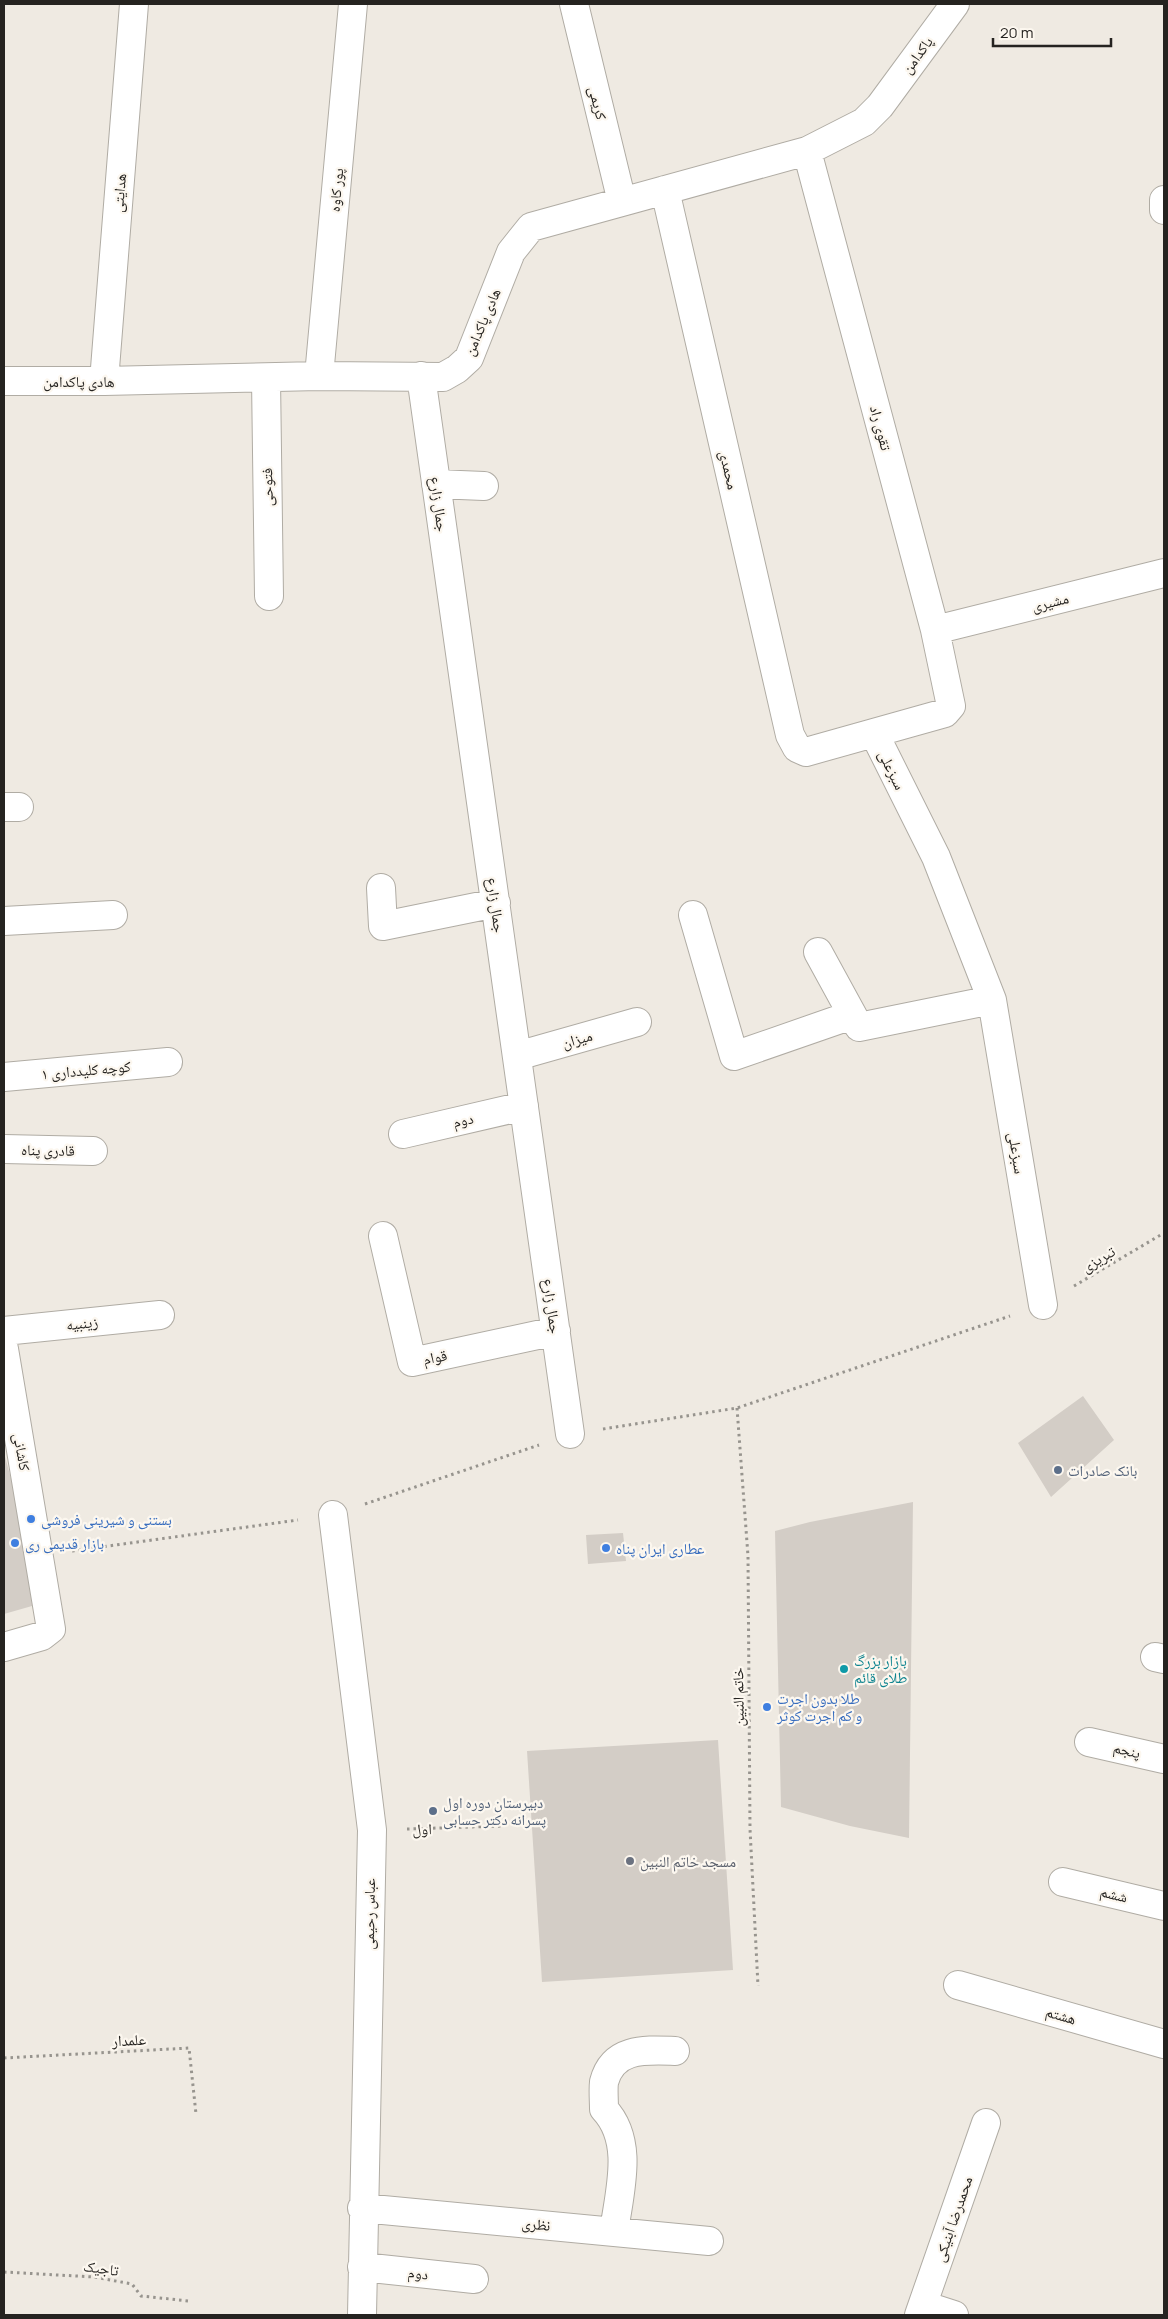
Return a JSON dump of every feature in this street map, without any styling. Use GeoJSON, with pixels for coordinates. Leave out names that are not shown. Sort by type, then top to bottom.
{"type":"FeatureCollection","features":[{"type":"Feature","properties":{"kind":"street","name":"هدایتی"},"geometry":{"type":"LineString","coordinates":[[104,382],[134,4]]}},
{"type":"Feature","properties":{"kind":"street","name":"پور کاوه"},"geometry":{"type":"LineString","coordinates":[[319,376],[354,4]]}},
{"type":"Feature","properties":{"kind":"street","name":"کریمی"},"geometry":{"type":"LineString","coordinates":[[574,4],[622,202]]}},
{"type":"Feature","properties":{"kind":"street","name":"پاکدامن"},"geometry":{"type":"LineString","coordinates":[[880,106],[955,4]]}},
{"type":"Feature","properties":{"kind":"street","name":"هادی پاکدامن"},"geometry":{"type":"LineString","coordinates":[[4,381],[104,382],[266,379],[319,376],[443,377],[457,369],[469,358],[512,252],[532,227],[806,151],[864,122],[880,106]]}},
{"type":"Feature","properties":{"kind":"street","name":"تقوی راد"},"geometry":{"type":"LineString","coordinates":[[806,151],[935,630],[950,706],[945,713],[874,733]]}},
{"type":"Feature","properties":{"kind":"street","name":"محمدی"},"geometry":{"type":"LineString","coordinates":[[665,190],[790,735],[797,748],[806,752],[874,733]]}},
{"type":"Feature","properties":{"kind":"street"},"geometry":{"type":"LineString","coordinates":[[1164,200],[1164,210]]}},
{"type":"Feature","properties":{"kind":"street","name":"جمال زارع"},"geometry":{"type":"LineString","coordinates":[[421,376],[570,1434]]}},
{"type":"Feature","properties":{"kind":"street","name":"فتوحی"},"geometry":{"type":"LineString","coordinates":[[266,379],[269,596]]}},
{"type":"Feature","properties":{"kind":"street"},"geometry":{"type":"LineString","coordinates":[[436,484],[484,486]]}},
{"type":"Feature","properties":{"kind":"street","name":"مشیری"},"geometry":{"type":"LineString","coordinates":[[935,630],[1164,573]]}},
{"type":"Feature","properties":{"kind":"street","name":"سبزعلی"},"geometry":{"type":"LineString","coordinates":[[874,733],[936,857],[992,1000],[1042,1305]]}},
{"type":"Feature","properties":{"kind":"street"},"geometry":{"type":"LineString","coordinates":[[381,888],[383,926],[496,904]]}},
{"type":"Feature","properties":{"kind":"street"},"geometry":{"type":"LineString","coordinates":[[4,921],[113,915]]}},
{"type":"Feature","properties":{"kind":"street"},"geometry":{"type":"LineString","coordinates":[[693,915],[734,1056],[852,1015]]}},
{"type":"Feature","properties":{"kind":"street"},"geometry":{"type":"LineString","coordinates":[[818,952],[859,1027],[992,1000]]}},
{"type":"Feature","properties":{"kind":"street","name":"میزان"},"geometry":{"type":"LineString","coordinates":[[517,1056],[637,1022]]}},
{"type":"Feature","properties":{"kind":"street","name":"کوچه کلیدداری ۱"},"geometry":{"type":"LineString","coordinates":[[4,1077],[168,1062]]}},
{"type":"Feature","properties":{"kind":"street","name":"دوم"},"geometry":{"type":"LineString","coordinates":[[403,1134],[524,1106]]}},
{"type":"Feature","properties":{"kind":"street","name":"قادری پناه"},"geometry":{"type":"LineString","coordinates":[[4,1149],[93,1151]]}},
{"type":"Feature","properties":{"kind":"street","name":"قوام"},"geometry":{"type":"LineString","coordinates":[[383,1236],[412,1362],[556,1331]]}},
{"type":"Feature","properties":{"kind":"street","name":"زینبیه"},"geometry":{"type":"LineString","coordinates":[[4,1331],[160,1315]]}},
{"type":"Feature","properties":{"kind":"street","name":"کاشانی"},"geometry":{"type":"LineString","coordinates":[[4,1349],[51,1629],[42,1636],[4,1647]]}},
{"type":"Feature","properties":{"kind":"street","name":"عباس رحیمی"},"geometry":{"type":"LineString","coordinates":[[332,1516],[372,1830],[362,2208],[362,2315]]}},
{"type":"Feature","properties":{"kind":"street","name":"پنجم"},"geometry":{"type":"LineString","coordinates":[[1089,1742],[1164,1759]]}},
{"type":"Feature","properties":{"kind":"street","name":"ششم"},"geometry":{"type":"LineString","coordinates":[[1063,1882],[1164,1906]]}},
{"type":"Feature","properties":{"kind":"street","name":"هشتم"},"geometry":{"type":"LineString","coordinates":[[958,1985],[1164,2044]]}},
{"type":"Feature","properties":{"kind":"street"},"geometry":{"type":"LineString","coordinates":[[614,2232],[624,2154],[611,2117],[604,2109],[604,2082],[615,2062],[625,2053],[650,2050],[675,2051]]}},
{"type":"Feature","properties":{"kind":"street","name":"محمدرضا آبنیکی"},"geometry":{"type":"LineString","coordinates":[[921,2310],[986,2123]]}},
{"type":"Feature","properties":{"kind":"street","name":"نظری"},"geometry":{"type":"LineString","coordinates":[[362,2208],[709,2241]]}},
{"type":"Feature","properties":{"kind":"street","name":"دوم"},"geometry":{"type":"LineString","coordinates":[[362,2267],[474,2279]]}},
{"type":"Feature","properties":{"kind":"street"},"geometry":{"type":"LineString","coordinates":[[921,2310],[954,2315]]}},
{"type":"Feature","properties":{"kind":"path","name":"تبریزی"},"geometry":{"type":"LineString","coordinates":[[1042,1305],[1164,1232]]}},
{"type":"Feature","properties":{"kind":"path","name":"خاتم النبین"},"geometry":{"type":"LineString","coordinates":[[737,1408],[748,1556],[750,1829],[758,1986]]}},
{"type":"Feature","properties":{"kind":"path","name":"اول"},"geometry":{"type":"LineString","coordinates":[[372,1830],[502,1826]]}},
{"type":"Feature","properties":{"kind":"path","name":"علمدار"},"geometry":{"type":"LineString","coordinates":[[4,2058],[189,2048],[196,2114]]}},
{"type":"Feature","properties":{"kind":"path","name":"تاجیک"},"geometry":{"type":"LineString","coordinates":[[4,2272],[94,2277],[132,2284],[141,2296],[189,2301]]}},
{"type":"Feature","properties":{"kind":"building","name":"بانک صادرات"},"geometry":{"type":"Polygon","coordinates":[[[1083,1396],[1114,1440],[1051,1497],[1018,1443],[1083,1396]]]}},
{"type":"Feature","properties":{"kind":"building","name":"بازار قدیمی ری"},"geometry":{"type":"Polygon","coordinates":[[[4,1453],[25,1530],[32,1606],[4,1614],[4,1453]]]}},
{"type":"Feature","properties":{"kind":"building","name":"بازار بزرگ طلای قائم"},"geometry":{"type":"Polygon","coordinates":[[[913,1502],[909,1838],[850,1826],[781,1807],[775,1531],[810,1522],[913,1502]]]}},
{"type":"Feature","properties":{"kind":"building","name":"عطاری ایران پناه"},"geometry":{"type":"Polygon","coordinates":[[[623,1533],[626,1561],[588,1564],[586,1535],[623,1533]]]}},
{"type":"Feature","properties":{"kind":"building","name":"مسجد خاتم النبین"},"geometry":{"type":"Polygon","coordinates":[[[718,1740],[733,1970],[542,1982],[527,1751],[718,1740]]]}},
{"type":"Feature","properties":{"kind":"place","name":"بانک صادرات"},"geometry":{"type":"Point","coordinates":[1058,1470]}},
{"type":"Feature","properties":{"kind":"place","name":"بستنی و شیرینی فروشی"},"geometry":{"type":"Point","coordinates":[31,1519]}},
{"type":"Feature","properties":{"kind":"place","name":"بازار قدیمی ری"},"geometry":{"type":"Point","coordinates":[15,1543]}},
{"type":"Feature","properties":{"kind":"place","name":"عطاری ایران پناه"},"geometry":{"type":"Point","coordinates":[606,1548]}},
{"type":"Feature","properties":{"kind":"place","name":"بازار بزرگ طلای قائم"},"geometry":{"type":"Point","coordinates":[844,1669]}},
{"type":"Feature","properties":{"kind":"place","name":"طلا بدون اجرت و كم اجرت كوثر"},"geometry":{"type":"Point","coordinates":[767,1707]}},
{"type":"Feature","properties":{"kind":"place","name":"دبیرستان دوره اول پسرانه دکتر حسابی"},"geometry":{"type":"Point","coordinates":[433,1811]}},
{"type":"Feature","properties":{"kind":"place","name":"مسجد خاتم النبین"},"geometry":{"type":"Point","coordinates":[630,1861]}}]}
